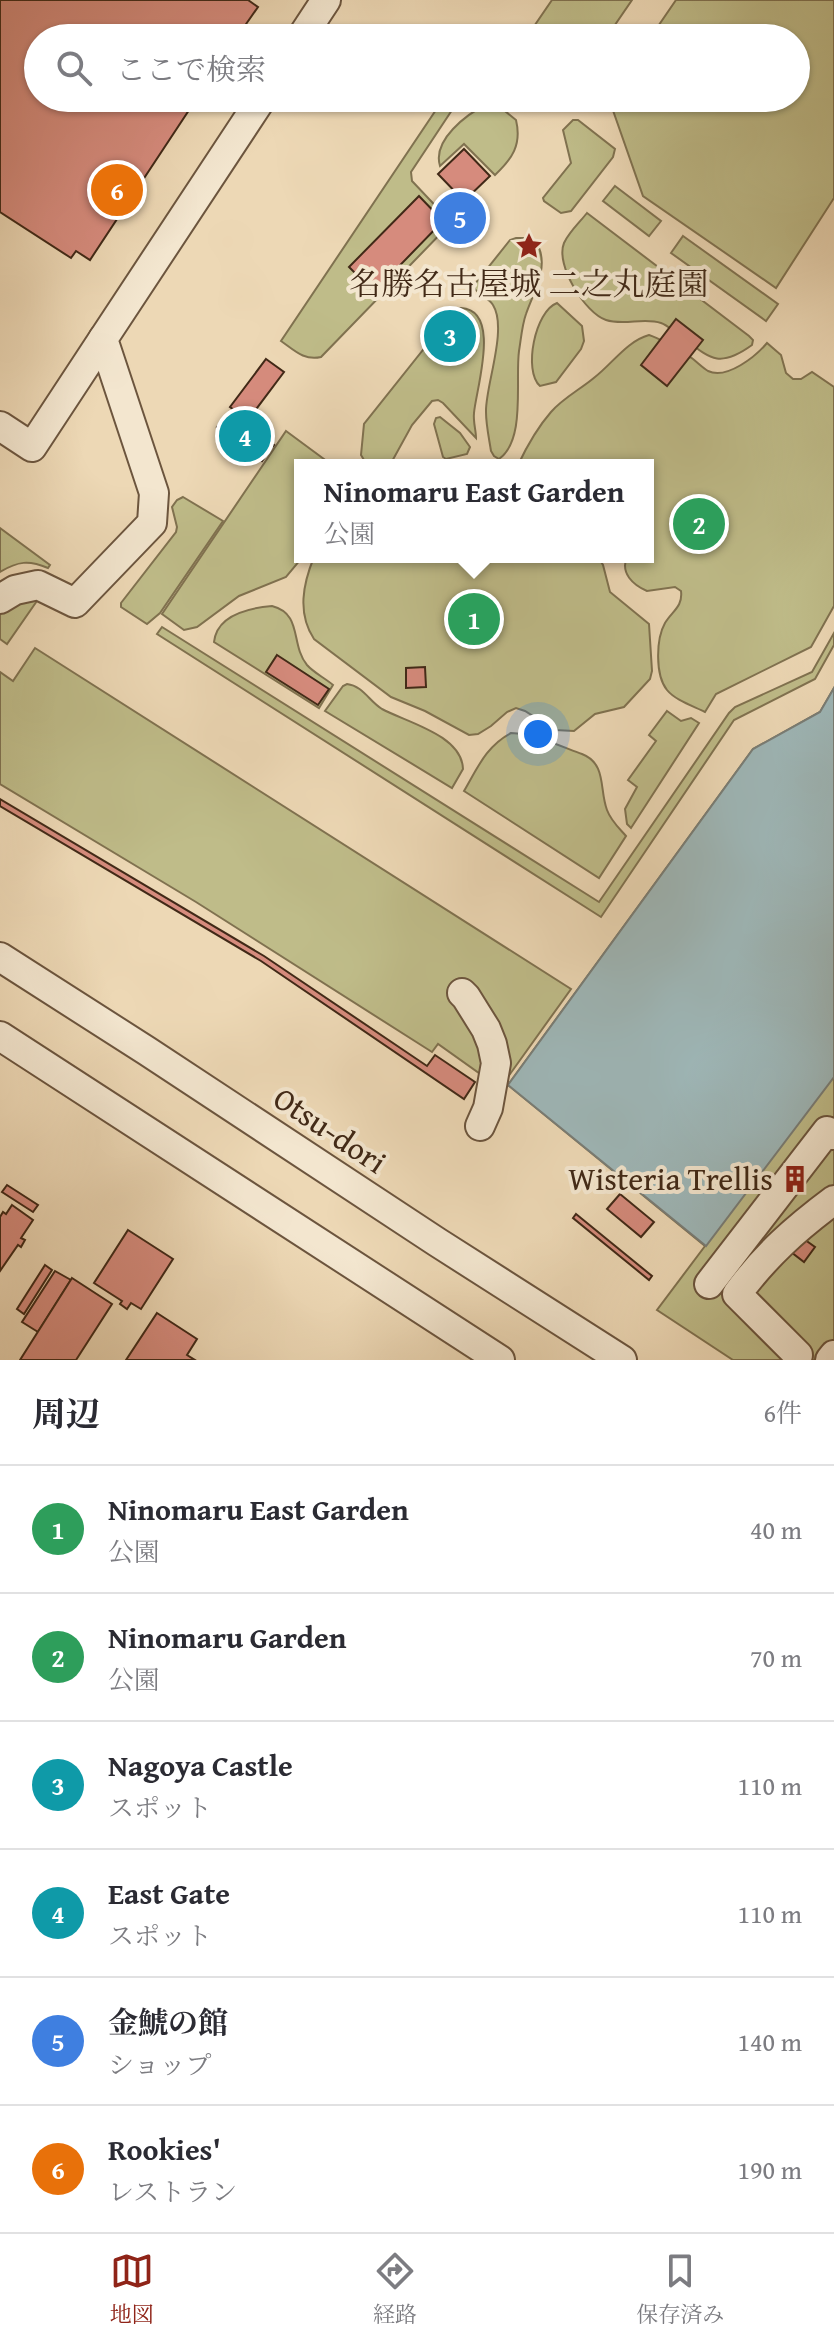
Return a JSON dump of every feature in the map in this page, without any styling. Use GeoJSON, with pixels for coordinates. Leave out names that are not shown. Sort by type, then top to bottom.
{"type":"FeatureCollection","features":[{"type":"Feature","properties":{"kind":"street"},"geometry":{"type":"LineString","coordinates":[[310,24],[326,0]]}},
{"type":"Feature","properties":{"kind":"street"},"geometry":{"type":"LineString","coordinates":[[0,426],[32,447],[253,112]]}},
{"type":"Feature","properties":{"kind":"street"},"geometry":{"type":"LineString","coordinates":[[0,599],[15,590],[38,585],[75,603],[152,523],[154,493],[103,339]]}},
{"type":"Feature","properties":{"kind":"street","name":"Otsu-dori"},"geometry":{"type":"LineString","coordinates":[[0,957],[622,1360]]}},
{"type":"Feature","properties":{"kind":"street"},"geometry":{"type":"LineString","coordinates":[[462,993],[486,1029],[496,1063],[488,1108],[480,1126]]}},
{"type":"Feature","properties":{"kind":"street"},"geometry":{"type":"LineString","coordinates":[[0,1036],[500,1360]]}},
{"type":"Feature","properties":{"kind":"street"},"geometry":{"type":"LineString","coordinates":[[798,1355],[737,1294],[697,1279],[827,1131],[834,1135]]}},
{"type":"Feature","properties":{"kind":"street"},"geometry":{"type":"LineString","coordinates":[[737,1294],[791,1233],[834,1200]]}},
{"type":"Feature","properties":{"kind":"shaded area"},"geometry":{"type":"Polygon","coordinates":[[[552,0],[632,0],[616,24],[536,24],[552,0]]]}},
{"type":"Feature","properties":{"kind":"shaded area"},"geometry":{"type":"Polygon","coordinates":[[[676,0],[834,0],[834,198],[776,288],[643,196],[614,112],[810,112],[810,24],[660,24],[676,0]]]}},
{"type":"Feature","properties":{"kind":"shaded area"},"geometry":{"type":"Polygon","coordinates":[[[435,112],[451,112],[411,172],[412,181],[450,224],[321,357],[300,354],[281,341],[435,112]]]}},
{"type":"Feature","properties":{"kind":"shaded area"},"geometry":{"type":"Polygon","coordinates":[[[506,112],[516,120],[518,137],[514,151],[495,175],[464,144],[440,166],[439,156],[446,138],[470,114],[506,112]]]}},
{"type":"Feature","properties":{"kind":"shaded area"},"geometry":{"type":"Polygon","coordinates":[[[573,120],[578,120],[615,149],[613,157],[571,211],[561,213],[543,198],[571,163],[563,130],[573,120]]]}},
{"type":"Feature","properties":{"kind":"shaded area"},"geometry":{"type":"Polygon","coordinates":[[[615,186],[661,221],[649,236],[603,201],[615,186]]]}},
{"type":"Feature","properties":{"kind":"shaded area"},"geometry":{"type":"Polygon","coordinates":[[[587,213],[749,336],[753,340],[752,345],[721,359],[705,354],[661,323],[613,322],[598,316],[574,287],[562,252],[566,239],[587,213]]]}},
{"type":"Feature","properties":{"kind":"shaded area"},"geometry":{"type":"Polygon","coordinates":[[[683,236],[778,304],[766,321],[671,253],[683,236]]]}},
{"type":"Feature","properties":{"kind":"shaded area"},"geometry":{"type":"Polygon","coordinates":[[[524,238],[539,248],[542,265],[522,332],[518,409],[513,438],[499,459],[491,451],[486,412],[497,343],[497,315],[493,305],[474,288],[510,240],[524,238]]]}},
{"type":"Feature","properties":{"kind":"shaded area"},"geometry":{"type":"Polygon","coordinates":[[[557,303],[582,326],[584,341],[556,382],[540,386],[532,368],[534,342],[543,317],[557,303]]]}},
{"type":"Feature","properties":{"kind":"shaded area"},"geometry":{"type":"Polygon","coordinates":[[[461,308],[473,312],[481,322],[484,336],[474,413],[476,438],[443,403],[432,401],[412,425],[393,459],[363,459],[361,455],[364,424],[454,311],[461,308]]]}},
{"type":"Feature","properties":{"kind":"shaded area"},"geometry":{"type":"Polygon","coordinates":[[[649,335],[660,340],[716,373],[732,370],[767,343],[781,355],[786,373],[793,379],[801,379],[812,372],[834,387],[834,606],[811,647],[716,694],[705,712],[670,694],[660,675],[658,657],[662,630],[679,605],[681,591],[675,587],[647,591],[633,582],[625,568],[625,563],[654,563],[654,459],[521,459],[537,431],[556,407],[641,338],[649,335]]]}},
{"type":"Feature","properties":{"kind":"shaded area"},"geometry":{"type":"Polygon","coordinates":[[[440,417],[460,433],[470,447],[467,454],[443,457],[434,424],[440,417]]]}},
{"type":"Feature","properties":{"kind":"shaded area"},"geometry":{"type":"Polygon","coordinates":[[[286,431],[324,459],[294,459],[294,563],[298,563],[286,577],[239,596],[197,627],[184,630],[162,614],[286,431]]]}},
{"type":"Feature","properties":{"kind":"shaded area"},"geometry":{"type":"Polygon","coordinates":[[[183,497],[223,521],[160,613],[147,624],[121,607],[121,603],[176,532],[172,507],[183,497]]]}},
{"type":"Feature","properties":{"kind":"shaded area"},"geometry":{"type":"Polygon","coordinates":[[[0,528],[50,565],[48,568],[24,563],[0,572],[0,528]]]}},
{"type":"Feature","properties":{"kind":"shaded area"},"geometry":{"type":"Polygon","coordinates":[[[312,563],[602,563],[610,592],[649,624],[650,679],[624,707],[595,714],[574,731],[555,730],[516,708],[478,734],[469,735],[391,697],[314,639],[305,619],[307,578],[312,563]]]}},
{"type":"Feature","properties":{"kind":"shaded area"},"geometry":{"type":"Polygon","coordinates":[[[39,598],[7,644],[0,639],[0,614],[11,605],[39,598]]]}},
{"type":"Feature","properties":{"kind":"shaded area"},"geometry":{"type":"Polygon","coordinates":[[[272,606],[288,616],[307,665],[333,685],[319,708],[214,642],[216,633],[228,619],[244,611],[272,606]]]}},
{"type":"Feature","properties":{"kind":"shaded area"},"geometry":{"type":"Polygon","coordinates":[[[162,627],[599,902],[729,713],[735,707],[812,672],[834,633],[834,645],[815,679],[734,720],[601,917],[157,634],[162,627]]]}},
{"type":"Feature","properties":{"kind":"shaded area"},"geometry":{"type":"Polygon","coordinates":[[[35,648],[571,989],[500,1088],[438,1044],[432,1052],[196,902],[0,784],[0,672],[13,681],[35,648]]]}},
{"type":"Feature","properties":{"kind":"shaded area"},"geometry":{"type":"Polygon","coordinates":[[[347,684],[362,691],[382,709],[431,731],[453,747],[463,769],[452,788],[325,711],[347,684]]]}},
{"type":"Feature","properties":{"kind":"shaded area"},"geometry":{"type":"Polygon","coordinates":[[[834,688],[834,1360],[733,1360],[657,1310],[705,1246],[508,1085],[753,749],[820,712],[834,688]]]}},
{"type":"Feature","properties":{"kind":"shaded area"},"geometry":{"type":"Polygon","coordinates":[[[667,711],[681,721],[691,718],[699,723],[631,828],[627,824],[625,809],[637,787],[628,780],[656,741],[649,735],[667,711]]]}},
{"type":"Feature","properties":{"kind":"shaded area"},"geometry":{"type":"Polygon","coordinates":[[[511,733],[556,744],[590,758],[595,764],[609,814],[626,836],[599,878],[464,791],[489,751],[511,733]]]}},
{"type":"Feature","properties":{"kind":"water"},"geometry":{"type":"Polygon","coordinates":[[[834,688],[834,1077],[706,1246],[508,1085],[753,749],[820,712],[834,688]]]}},
{"type":"Feature","properties":{"kind":"building"},"geometry":{"type":"Polygon","coordinates":[[[0,0],[248,0],[258,7],[246,24],[24,24],[24,112],[188,112],[90,260],[76,251],[71,258],[0,212],[0,0]]]}},
{"type":"Feature","properties":{"kind":"building"},"geometry":{"type":"Polygon","coordinates":[[[464,149],[490,176],[464,201],[438,174],[464,149]]]}},
{"type":"Feature","properties":{"kind":"building"},"geometry":{"type":"Polygon","coordinates":[[[419,196],[443,221],[374,292],[349,267],[419,196]]]}},
{"type":"Feature","properties":{"kind":"building"},"geometry":{"type":"Polygon","coordinates":[[[676,319],[703,340],[667,386],[641,365],[676,319]]]}},
{"type":"Feature","properties":{"kind":"building"},"geometry":{"type":"Polygon","coordinates":[[[266,359],[284,372],[248,420],[230,407],[266,359]]]}},
{"type":"Feature","properties":{"kind":"building"},"geometry":{"type":"Polygon","coordinates":[[[229,412],[274,445],[262,461],[217,427],[229,412]]]}},
{"type":"Feature","properties":{"kind":"building"},"geometry":{"type":"Polygon","coordinates":[[[277,655],[329,689],[318,705],[266,672],[277,655]]]}},
{"type":"Feature","properties":{"kind":"building"},"geometry":{"type":"Polygon","coordinates":[[[425,667],[426,687],[406,688],[406,668],[425,667]]]}},
{"type":"Feature","properties":{"kind":"building"},"geometry":{"type":"Polygon","coordinates":[[[0,799],[264,956],[427,1066],[435,1055],[475,1082],[464,1099],[261,961],[0,806],[0,799]]]}},
{"type":"Feature","properties":{"kind":"building"},"geometry":{"type":"Polygon","coordinates":[[[7,1185],[38,1205],[33,1212],[2,1192],[7,1185]]]}},
{"type":"Feature","properties":{"kind":"building"},"geometry":{"type":"Polygon","coordinates":[[[620,1194],[654,1222],[641,1237],[607,1209],[620,1194]]]}},
{"type":"Feature","properties":{"kind":"building"},"geometry":{"type":"Polygon","coordinates":[[[12,1205],[33,1220],[21,1238],[25,1240],[21,1247],[18,1245],[0,1271],[0,1217],[12,1205]]]}},
{"type":"Feature","properties":{"kind":"building"},"geometry":{"type":"Polygon","coordinates":[[[576,1214],[652,1276],[649,1280],[573,1218],[576,1214]]]}},
{"type":"Feature","properties":{"kind":"building"},"geometry":{"type":"Polygon","coordinates":[[[128,1230],[173,1259],[141,1309],[131,1303],[127,1309],[120,1304],[122,1301],[94,1283],[128,1230]]]}},
{"type":"Feature","properties":{"kind":"building"},"geometry":{"type":"Polygon","coordinates":[[[801,1237],[815,1247],[804,1262],[791,1252],[801,1237]]]}},
{"type":"Feature","properties":{"kind":"building"},"geometry":{"type":"Polygon","coordinates":[[[45,1265],[52,1270],[24,1314],[17,1309],[45,1265]]]}},
{"type":"Feature","properties":{"kind":"building"},"geometry":{"type":"Polygon","coordinates":[[[55,1271],[71,1280],[38,1332],[22,1322],[55,1271]]]}},
{"type":"Feature","properties":{"kind":"building"},"geometry":{"type":"Polygon","coordinates":[[[72,1278],[112,1304],[76,1360],[20,1360],[72,1278]]]}},
{"type":"Feature","properties":{"kind":"building"},"geometry":{"type":"Polygon","coordinates":[[[157,1313],[197,1339],[187,1355],[195,1360],[126,1360],[157,1313]]]}},
{"type":"Feature","properties":{"kind":"place","name":"Rookies'"},"geometry":{"type":"Point","coordinates":[117,190]}},
{"type":"Feature","properties":{"kind":"place","name":"金鯱の館"},"geometry":{"type":"Point","coordinates":[460,218]}},
{"type":"Feature","properties":{"kind":"place","name":"名勝名古屋城 二之丸庭園"},"geometry":{"type":"Point","coordinates":[529,246]}},
{"type":"Feature","properties":{"kind":"place","name":"Nagoya Castle"},"geometry":{"type":"Point","coordinates":[450,336]}},
{"type":"Feature","properties":{"kind":"place","name":"East Gate"},"geometry":{"type":"Point","coordinates":[245,436]}},
{"type":"Feature","properties":{"kind":"place","name":"Ninomaru Garden"},"geometry":{"type":"Point","coordinates":[699,524]}},
{"type":"Feature","properties":{"kind":"place","name":"Ninomaru East Garden"},"geometry":{"type":"Point","coordinates":[474,619]}},
{"type":"Feature","properties":{"kind":"place","name":"Wisteria Trellis"},"geometry":{"type":"Point","coordinates":[795,1179]}}]}
